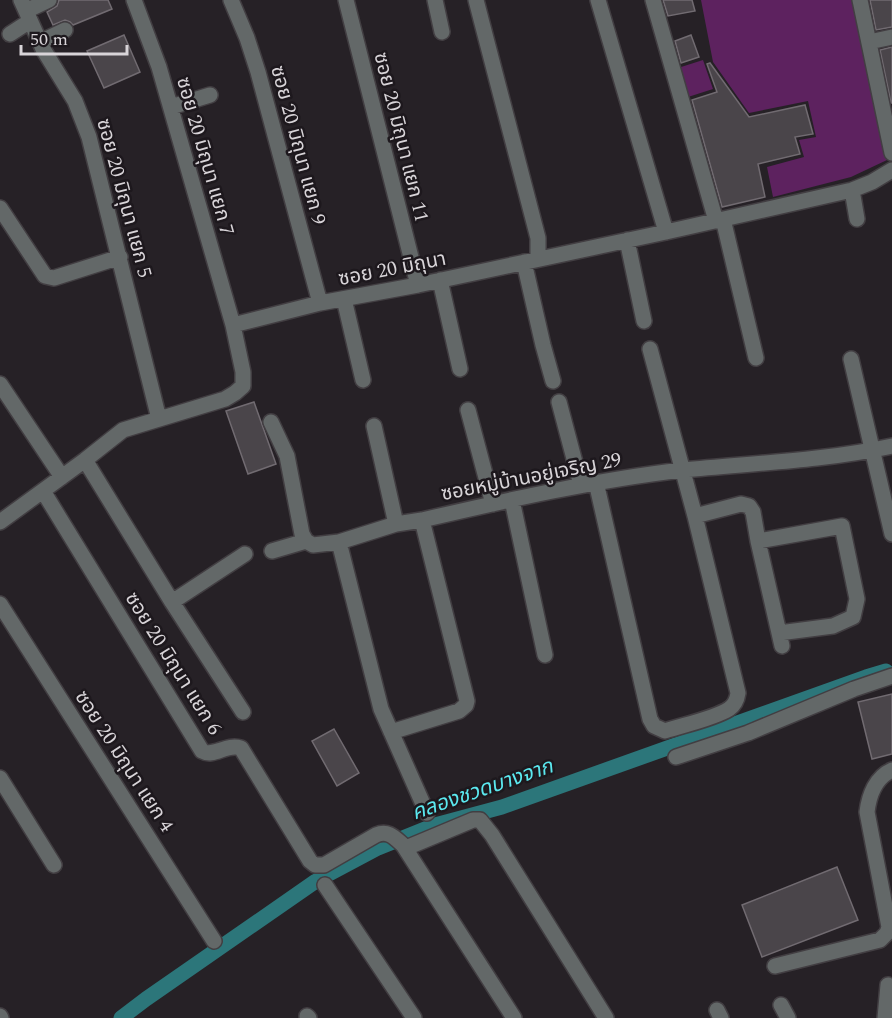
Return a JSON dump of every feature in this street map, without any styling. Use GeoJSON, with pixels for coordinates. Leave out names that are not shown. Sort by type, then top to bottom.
{"type":"FeatureCollection","features":[{"type":"Feature","properties":{"kind":"street"},"geometry":{"type":"LineString","coordinates":[[9,34],[25,10],[49,0]]}},
{"type":"Feature","properties":{"kind":"street","name":"ซอย 20 มิถุนา แยก 7"},"geometry":{"type":"LineString","coordinates":[[134,0],[159,67],[233,325]]}},
{"type":"Feature","properties":{"kind":"street","name":"ซอย 20 มิถุนา แยก 11"},"geometry":{"type":"LineString","coordinates":[[346,0],[418,285]]}},
{"type":"Feature","properties":{"kind":"street"},"geometry":{"type":"LineString","coordinates":[[435,0],[442,32]]}},
{"type":"Feature","properties":{"kind":"street"},"geometry":{"type":"LineString","coordinates":[[476,0],[538,238],[531,261],[543,345],[553,381]]}},
{"type":"Feature","properties":{"kind":"street"},"geometry":{"type":"LineString","coordinates":[[598,0],[666,232]]}},
{"type":"Feature","properties":{"kind":"street"},"geometry":{"type":"LineString","coordinates":[[653,0],[720,220],[756,358]]}},
{"type":"Feature","properties":{"kind":"street"},"geometry":{"type":"LineString","coordinates":[[860,0],[892,153]]}},
{"type":"Feature","properties":{"kind":"street","name":"ซอย 20 มิถุนา แยก 9"},"geometry":{"type":"LineString","coordinates":[[236,2],[258,72],[320,303]]}},
{"type":"Feature","properties":{"kind":"street","name":"ซอย 20 มิถุนา แยก 5"},"geometry":{"type":"LineString","coordinates":[[25,10],[40,42],[75,101],[89,137],[159,419]]}},
{"type":"Feature","properties":{"kind":"street"},"geometry":{"type":"LineString","coordinates":[[40,42],[65,30]]}},
{"type":"Feature","properties":{"kind":"street"},"geometry":{"type":"LineString","coordinates":[[869,42],[892,37]]}},
{"type":"Feature","properties":{"kind":"street"},"geometry":{"type":"LineString","coordinates":[[171,107],[210,95]]}},
{"type":"Feature","properties":{"kind":"street","name":"ซอย 20 มิถุนา"},"geometry":{"type":"LineString","coordinates":[[233,325],[320,303],[531,261],[852,190],[892,170]]}},
{"type":"Feature","properties":{"kind":"street"},"geometry":{"type":"LineString","coordinates":[[852,190],[856,219]]}},
{"type":"Feature","properties":{"kind":"street"},"geometry":{"type":"LineString","coordinates":[[0,208],[45,276],[54,278],[120,257]]}},
{"type":"Feature","properties":{"kind":"street"},"geometry":{"type":"LineString","coordinates":[[627,240],[644,321]]}},
{"type":"Feature","properties":{"kind":"street"},"geometry":{"type":"LineString","coordinates":[[440,280],[460,369]]}},
{"type":"Feature","properties":{"kind":"street"},"geometry":{"type":"LineString","coordinates":[[344,299],[363,381]]}},
{"type":"Feature","properties":{"kind":"street"},"geometry":{"type":"LineString","coordinates":[[0,522],[123,430],[225,399],[235,393],[243,386],[243,372],[233,325]]}},
{"type":"Feature","properties":{"kind":"street"},"geometry":{"type":"LineString","coordinates":[[559,402],[588,483],[654,726],[665,731],[730,709],[738,693],[695,516],[650,349]]}},
{"type":"Feature","properties":{"kind":"street"},"geometry":{"type":"LineString","coordinates":[[850,359],[892,534]]}},
{"type":"Feature","properties":{"kind":"street"},"geometry":{"type":"LineString","coordinates":[[0,384],[62,477]]}},
{"type":"Feature","properties":{"kind":"street"},"geometry":{"type":"LineString","coordinates":[[468,410],[493,504]]}},
{"type":"Feature","properties":{"kind":"street"},"geometry":{"type":"LineString","coordinates":[[271,422],[287,456],[302,534],[306,541]]}},
{"type":"Feature","properties":{"kind":"street"},"geometry":{"type":"LineString","coordinates":[[374,426],[396,524]]}},
{"type":"Feature","properties":{"kind":"street","name":"ซอยหมู่บ้านอยู่เจริญ 29"},"geometry":{"type":"LineString","coordinates":[[272,551],[306,541],[313,545],[339,542],[396,524],[588,483],[682,471],[810,460],[892,446]]}},
{"type":"Feature","properties":{"kind":"street"},"geometry":{"type":"LineString","coordinates":[[85,460],[243,712]]}},
{"type":"Feature","properties":{"kind":"street","name":"ซอย 20 มิถุนา แยก 6"},"geometry":{"type":"LineString","coordinates":[[43,491],[199,747],[206,753],[213,753],[227,747],[241,748],[310,861],[315,865],[324,865],[376,835],[388,832],[405,847],[514,1018]]}},
{"type":"Feature","properties":{"kind":"street"},"geometry":{"type":"LineString","coordinates":[[512,500],[545,655]]}},
{"type":"Feature","properties":{"kind":"street"},"geometry":{"type":"LineString","coordinates":[[695,516],[741,504],[749,506],[753,512],[758,541],[781,640],[833,626],[853,617],[856,599],[842,526],[758,541]]}},
{"type":"Feature","properties":{"kind":"street"},"geometry":{"type":"LineString","coordinates":[[391,732],[459,711],[467,701],[422,520]]}},
{"type":"Feature","properties":{"kind":"street"},"geometry":{"type":"LineString","coordinates":[[339,542],[381,709],[426,813]]}},
{"type":"Feature","properties":{"kind":"street"},"geometry":{"type":"LineString","coordinates":[[172,602],[245,554]]}},
{"type":"Feature","properties":{"kind":"street","name":"ซอย 20 มิถุนา แยก 4"},"geometry":{"type":"LineString","coordinates":[[0,604],[214,941]]}},
{"type":"Feature","properties":{"kind":"street"},"geometry":{"type":"LineString","coordinates":[[676,757],[748,733],[854,689],[892,676]]}},
{"type":"Feature","properties":{"kind":"street"},"geometry":{"type":"LineString","coordinates":[[775,966],[880,940],[887,933],[889,927],[867,812],[869,799],[875,786],[882,776],[892,770]]}},
{"type":"Feature","properties":{"kind":"street"},"geometry":{"type":"LineString","coordinates":[[0,778],[54,865]]}},
{"type":"Feature","properties":{"kind":"street"},"geometry":{"type":"LineString","coordinates":[[405,847],[473,820],[480,820],[492,835],[606,1018]]}},
{"type":"Feature","properties":{"kind":"street"},"geometry":{"type":"LineString","coordinates":[[325,885],[414,1018]]}},
{"type":"Feature","properties":{"kind":"street"},"geometry":{"type":"LineString","coordinates":[[885,1018],[888,985]]}},
{"type":"Feature","properties":{"kind":"shaded area"},"geometry":{"type":"Polygon","coordinates":[[[701,0],[853,0],[887,160],[851,177],[773,197],[767,167],[804,157],[799,140],[816,137],[808,101],[749,113],[713,62],[701,0]]]}},
{"type":"Feature","properties":{"kind":"shaded area"},"geometry":{"type":"Polygon","coordinates":[[[703,60],[713,89],[688,97],[678,68],[703,60]]]}},
{"type":"Feature","properties":{"kind":"building"},"geometry":{"type":"Polygon","coordinates":[[[59,0],[108,0],[112,9],[73,25],[65,20],[53,25],[47,12],[57,6],[59,0]]]}},
{"type":"Feature","properties":{"kind":"building"},"geometry":{"type":"Polygon","coordinates":[[[663,0],[692,0],[695,11],[668,16],[663,0]]]}},
{"type":"Feature","properties":{"kind":"building"},"geometry":{"type":"Polygon","coordinates":[[[870,0],[892,0],[892,27],[876,30],[870,0]]]}},
{"type":"Feature","properties":{"kind":"building"},"geometry":{"type":"Polygon","coordinates":[[[124,35],[140,72],[104,88],[87,51],[124,35]]]}},
{"type":"Feature","properties":{"kind":"building"},"geometry":{"type":"Polygon","coordinates":[[[691,35],[699,57],[681,63],[675,41],[691,35]]]}},
{"type":"Feature","properties":{"kind":"building"},"geometry":{"type":"Polygon","coordinates":[[[892,47],[892,103],[891,103],[880,50],[892,47]]]}},
{"type":"Feature","properties":{"kind":"building"},"geometry":{"type":"Polygon","coordinates":[[[710,63],[749,117],[805,105],[813,134],[795,137],[800,154],[758,164],[765,197],[722,207],[692,100],[717,92],[707,64],[710,63]]]}},
{"type":"Feature","properties":{"kind":"building"},"geometry":{"type":"Polygon","coordinates":[[[254,402],[276,464],[248,474],[226,411],[254,402]]]}},
{"type":"Feature","properties":{"kind":"building"},"geometry":{"type":"Polygon","coordinates":[[[892,694],[892,754],[872,759],[858,702],[892,694]]]}},
{"type":"Feature","properties":{"kind":"building"},"geometry":{"type":"Polygon","coordinates":[[[334,729],[359,773],[337,786],[312,741],[334,729]]]}},
{"type":"Feature","properties":{"kind":"building"},"geometry":{"type":"Polygon","coordinates":[[[837,867],[858,920],[762,957],[742,905],[837,867]]]}},
{"type":"Feature","properties":{"kind":"waterway","name":"คลองชวดบางจาก"},"geometry":{"type":"LineString","coordinates":[[121,1018],[316,881],[378,848],[435,825],[502,807],[886,671]]}}]}
